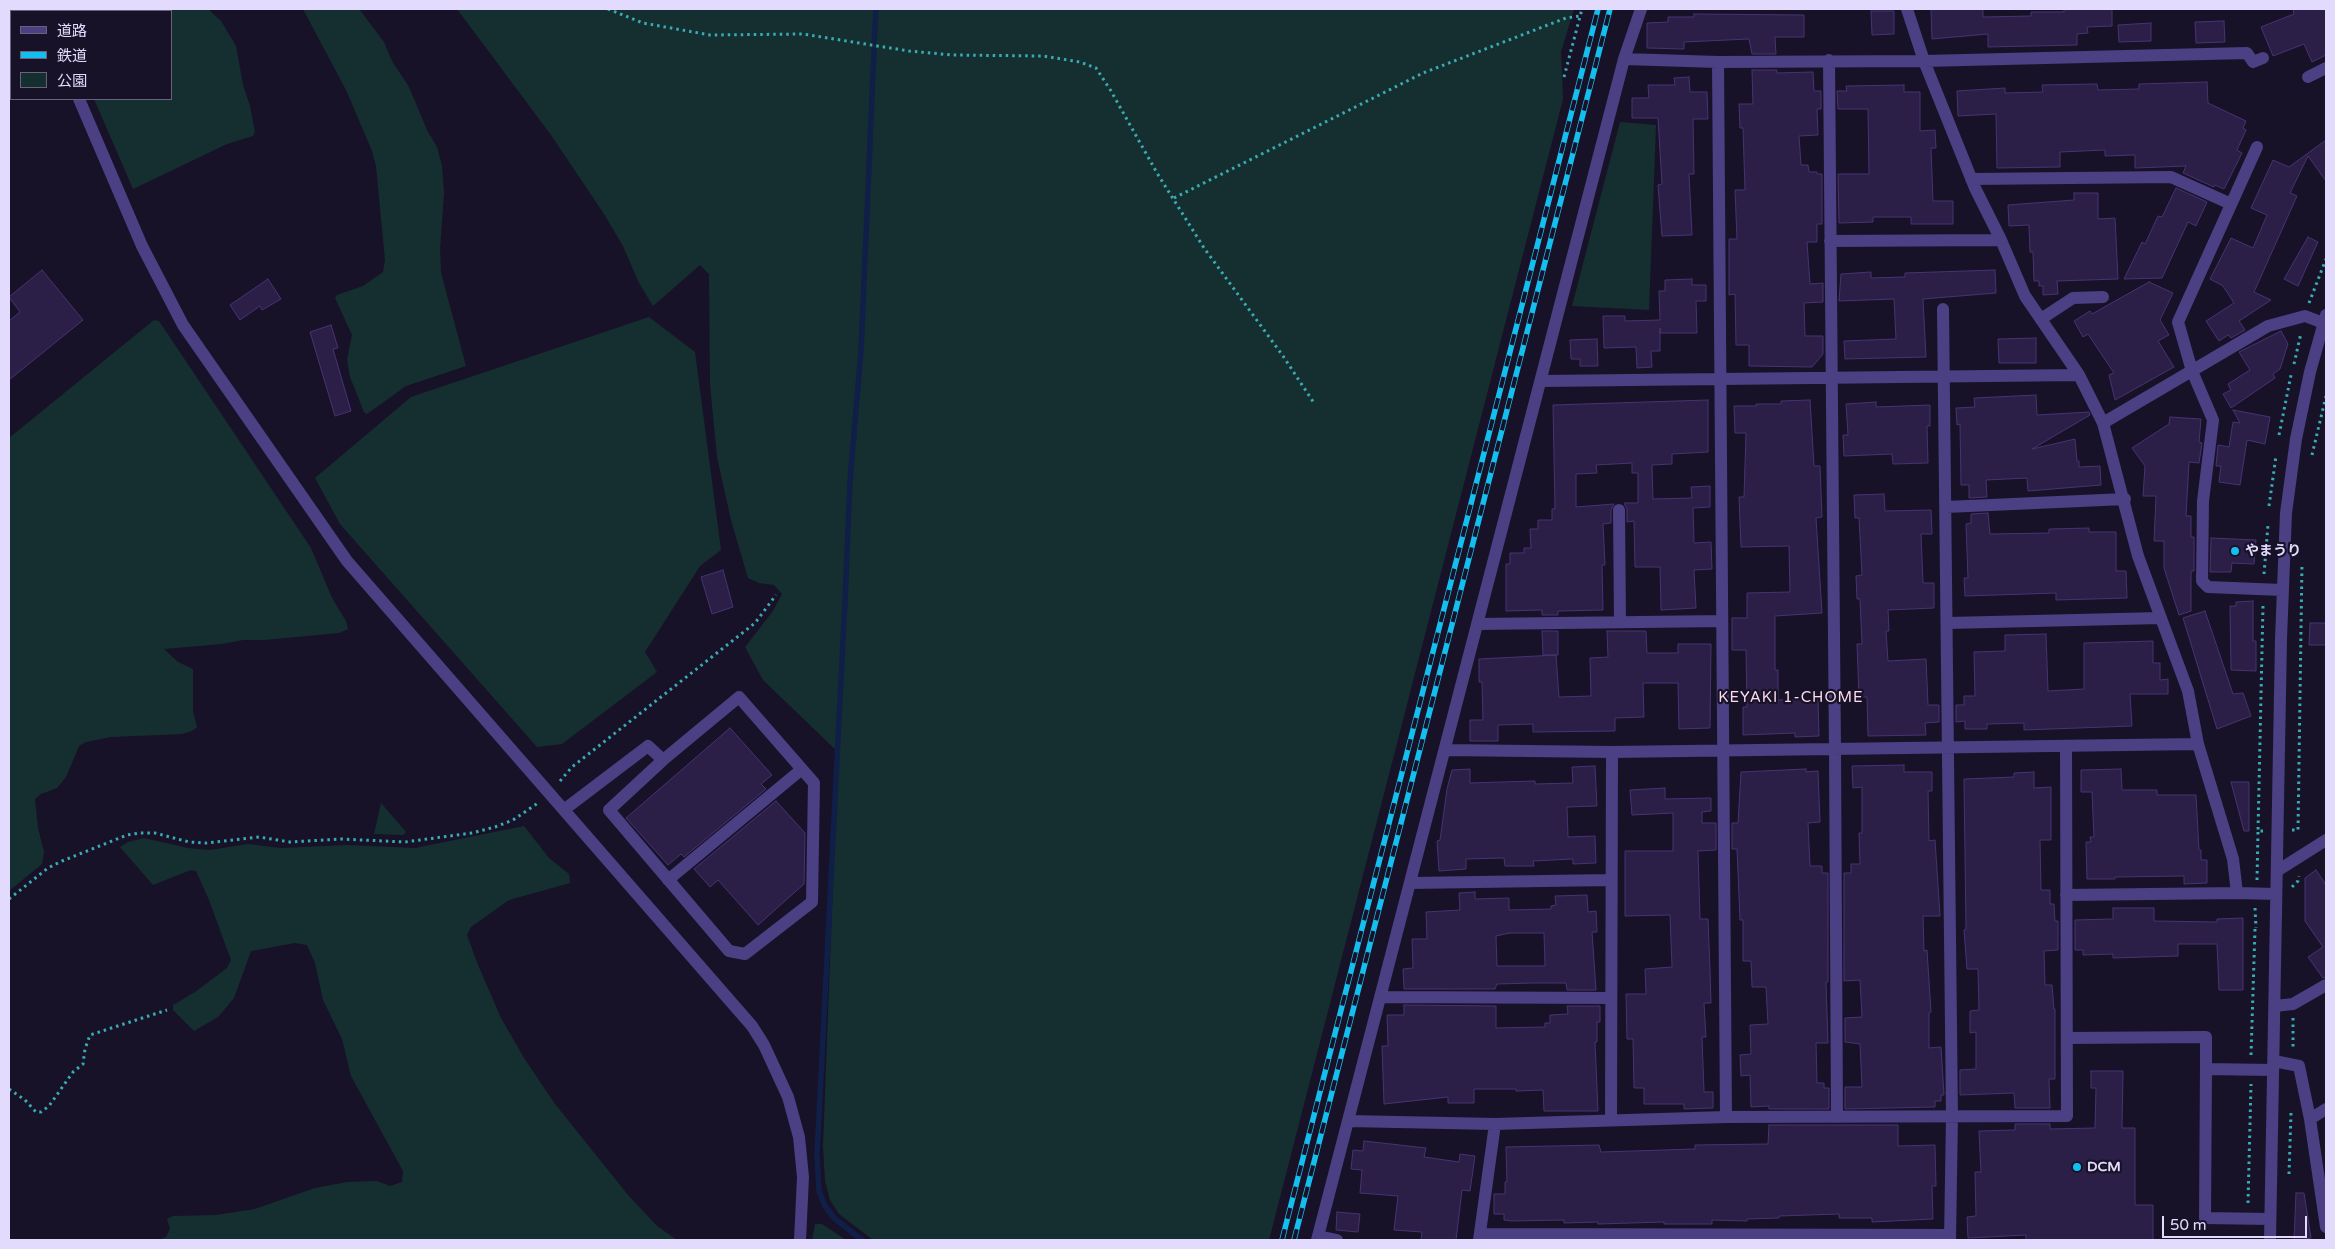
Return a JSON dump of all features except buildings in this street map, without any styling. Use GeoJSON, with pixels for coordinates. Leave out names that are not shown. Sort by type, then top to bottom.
{"type":"FeatureCollection","features":[{"type":"Feature","properties":{"kind":"street"},"geometry":{"type":"LineString","coordinates":[[1337,1240],[1317,1238],[1624,59],[1641,9]]}},
{"type":"Feature","properties":{"kind":"street"},"geometry":{"type":"LineString","coordinates":[[1907,9],[1924,61],[1972,179],[2002,240],[2025,296],[2078,375],[2103,423],[2125,499],[2138,556],[2188,691],[2198,744],[2233,859],[2237,894]]}},
{"type":"Feature","properties":{"kind":"street"},"geometry":{"type":"LineString","coordinates":[[1624,59],[1718,62],[1924,61],[2230,53],[2247,53],[2253,62],[2263,58]]}},
{"type":"Feature","properties":{"kind":"street"},"geometry":{"type":"LineString","coordinates":[[1828,60],[1830,378],[1836,750],[1837,1118]]}},
{"type":"Feature","properties":{"kind":"street"},"geometry":{"type":"LineString","coordinates":[[1718,62],[1726,1118]]}},
{"type":"Feature","properties":{"kind":"street"},"geometry":{"type":"LineString","coordinates":[[2308,77],[2326,68]]}},
{"type":"Feature","properties":{"kind":"street"},"geometry":{"type":"LineString","coordinates":[[79,100],[149,260],[184,325],[204,357],[347,561],[396,620],[719,985],[752,1026],[764,1045],[788,1097],[799,1137],[803,1177],[800,1240]]}},
{"type":"Feature","properties":{"kind":"street"},"geometry":{"type":"LineString","coordinates":[[2257,147],[2178,322],[2192,371],[2213,420],[2203,501],[2202,581],[2208,587],[2282,590]]}},
{"type":"Feature","properties":{"kind":"street"},"geometry":{"type":"LineString","coordinates":[[1972,179],[2171,177],[2231,204]]}},
{"type":"Feature","properties":{"kind":"street"},"geometry":{"type":"LineString","coordinates":[[1830,242],[2002,240]]}},
{"type":"Feature","properties":{"kind":"street"},"geometry":{"type":"LineString","coordinates":[[2041,319],[2073,298],[2103,297]]}},
{"type":"Feature","properties":{"kind":"street"},"geometry":{"type":"LineString","coordinates":[[1495,1124],[1480,1237],[1950,1238],[1952,1116],[1944,309]]}},
{"type":"Feature","properties":{"kind":"street"},"geometry":{"type":"LineString","coordinates":[[2103,423],[2268,326],[2305,316],[2325,321],[2296,439],[2286,513],[2282,590],[2270,1240]]}},
{"type":"Feature","properties":{"kind":"street"},"geometry":{"type":"LineString","coordinates":[[1541,380],[2078,375]]}},
{"type":"Feature","properties":{"kind":"street"},"geometry":{"type":"LineString","coordinates":[[1946,507],[2125,499]]}},
{"type":"Feature","properties":{"kind":"street"},"geometry":{"type":"LineString","coordinates":[[1619,510],[1620,622]]}},
{"type":"Feature","properties":{"kind":"street"},"geometry":{"type":"LineString","coordinates":[[1948,623],[2161,618]]}},
{"type":"Feature","properties":{"kind":"street"},"geometry":{"type":"LineString","coordinates":[[1477,624],[1722,622]]}},
{"type":"Feature","properties":{"kind":"street"},"geometry":{"type":"LineString","coordinates":[[739,697],[802,769],[814,782],[812,902],[745,954],[729,951],[609,810],[663,760],[739,697]]}},
{"type":"Feature","properties":{"kind":"street"},"geometry":{"type":"LineString","coordinates":[[1445,750],[1612,752],[1947,749],[2198,744]]}},
{"type":"Feature","properties":{"kind":"street"},"geometry":{"type":"LineString","coordinates":[[565,809],[648,746],[663,760]]}},
{"type":"Feature","properties":{"kind":"street"},"geometry":{"type":"LineString","coordinates":[[1348,1121],[1495,1124],[1726,1118],[2067,1116],[2066,747]]}},
{"type":"Feature","properties":{"kind":"street"},"geometry":{"type":"LineString","coordinates":[[1611,1120],[1612,752]]}},
{"type":"Feature","properties":{"kind":"street"},"geometry":{"type":"LineString","coordinates":[[668,880],[802,769]]}},
{"type":"Feature","properties":{"kind":"street"},"geometry":{"type":"LineString","coordinates":[[2277,872],[2326,840]]}},
{"type":"Feature","properties":{"kind":"street"},"geometry":{"type":"LineString","coordinates":[[1410,883],[1611,880]]}},
{"type":"Feature","properties":{"kind":"street"},"geometry":{"type":"LineString","coordinates":[[2066,896],[2276,894]]}},
{"type":"Feature","properties":{"kind":"street"},"geometry":{"type":"LineString","coordinates":[[2274,1006],[2293,1004],[2326,984]]}},
{"type":"Feature","properties":{"kind":"street"},"geometry":{"type":"LineString","coordinates":[[1380,997],[1611,998]]}},
{"type":"Feature","properties":{"kind":"street"},"geometry":{"type":"LineString","coordinates":[[2067,1038],[2206,1037],[2205,1218],[2270,1219]]}},
{"type":"Feature","properties":{"kind":"street"},"geometry":{"type":"LineString","coordinates":[[2206,1069],[2299,1066],[2310,1119],[2326,1227]]}},
{"type":"Feature","properties":{"kind":"street"},"geometry":{"type":"LineString","coordinates":[[2310,1119],[2326,1108]]}},
{"type":"Feature","properties":{"kind":"path"},"geometry":{"type":"LineString","coordinates":[[608,9],[643,23],[673,30],[710,35],[803,34],[909,51],[952,55],[1043,56],[1080,62],[1096,68],[1152,165],[1204,248],[1283,356],[1314,403]]}},
{"type":"Feature","properties":{"kind":"path"},"geometry":{"type":"LineString","coordinates":[[1564,77],[1582,9]]}},
{"type":"Feature","properties":{"kind":"path"},"geometry":{"type":"LineString","coordinates":[[1174,198],[1423,73],[1566,18],[1580,16]]}},
{"type":"Feature","properties":{"kind":"path"},"geometry":{"type":"LineString","coordinates":[[9,899],[48,868],[127,835],[154,833],[188,842],[206,843],[259,837],[290,842],[342,838],[405,842],[472,833],[513,820],[550,793],[572,767],[755,623],[776,595]]}},
{"type":"Feature","properties":{"kind":"path"},"geometry":{"type":"LineString","coordinates":[[9,1090],[26,1100],[36,1112],[41,1112],[49,1106],[72,1072],[83,1064],[85,1049],[90,1035],[167,1010]]}},
{"type":"Feature","properties":{"kind":"green space"},"geometry":{"type":"Polygon","coordinates":[[[208,9],[221,21],[236,46],[243,85],[250,106],[255,132],[253,136],[227,144],[133,189],[94,100],[172,100],[172,10],[61,10],[208,9]]]}},
{"type":"Feature","properties":{"kind":"green space"},"geometry":{"type":"Polygon","coordinates":[[[303,9],[359,9],[384,42],[392,61],[409,87],[427,130],[437,147],[442,166],[444,193],[440,249],[441,273],[466,366],[406,386],[367,414],[364,412],[350,377],[347,360],[352,335],[335,298],[337,295],[363,286],[383,272],[385,260],[376,166],[372,151],[347,92],[303,9]]]}},
{"type":"Feature","properties":{"kind":"green space"},"geometry":{"type":"Polygon","coordinates":[[[457,9],[1574,9],[1561,52],[1563,99],[1269,1240],[873,1240],[839,1214],[830,1200],[825,1181],[823,1146],[838,752],[763,680],[745,647],[773,611],[782,594],[774,585],[759,583],[748,578],[731,520],[717,457],[710,384],[709,274],[700,265],[653,306],[639,283],[623,246],[604,214],[551,135],[457,9]]]}},
{"type":"Feature","properties":{"kind":"green space"},"geometry":{"type":"Polygon","coordinates":[[[1620,122],[1656,125],[1649,310],[1572,306],[1620,122]]]}},
{"type":"Feature","properties":{"kind":"green space"},"geometry":{"type":"Polygon","coordinates":[[[649,317],[695,352],[721,550],[700,566],[645,652],[657,672],[562,744],[537,747],[340,524],[315,478],[411,397],[649,317]]]}},
{"type":"Feature","properties":{"kind":"green space"},"geometry":{"type":"Polygon","coordinates":[[[154,320],[159,321],[311,548],[332,598],[346,621],[348,629],[339,633],[264,640],[243,640],[222,644],[164,649],[178,662],[193,669],[193,711],[197,727],[192,731],[182,734],[111,737],[86,742],[79,746],[66,777],[57,788],[41,794],[35,799],[38,828],[44,852],[42,864],[9,891],[9,438],[154,320]]]}},
{"type":"Feature","properties":{"kind":"green space"},"geometry":{"type":"Polygon","coordinates":[[[381,803],[406,832],[403,835],[374,834],[381,803]]]}},
{"type":"Feature","properties":{"kind":"green space"},"geometry":{"type":"Polygon","coordinates":[[[524,826],[549,858],[569,874],[570,883],[509,900],[471,927],[467,935],[478,965],[501,1018],[524,1058],[555,1104],[628,1195],[657,1226],[677,1240],[158,1240],[166,1237],[170,1229],[167,1219],[173,1216],[216,1215],[255,1209],[315,1188],[347,1182],[377,1181],[390,1186],[402,1182],[403,1171],[351,1076],[342,1039],[323,1000],[315,963],[307,945],[295,943],[251,951],[234,998],[218,1017],[194,1031],[173,1010],[173,1005],[195,992],[227,968],[231,960],[209,900],[196,871],[191,870],[153,885],[120,847],[128,842],[144,838],[188,848],[210,850],[248,844],[281,848],[347,845],[415,848],[524,826]]]}},
{"type":"Feature","properties":{"kind":"green space"},"geometry":{"type":"Polygon","coordinates":[[[815,1224],[822,1224],[846,1240],[812,1240],[815,1224]]]}},
{"type":"Feature","properties":{"kind":"waterway"},"geometry":{"type":"LineString","coordinates":[[874,43],[876,9]]}},
{"type":"Feature","properties":{"kind":"waterway"},"geometry":{"type":"LineString","coordinates":[[862,1240],[834,1218],[825,1206],[819,1191],[817,1155],[850,481],[861,351],[874,50]]}},
{"type":"Feature","properties":{"kind":"railway"},"geometry":{"type":"LineString","coordinates":[[1282,1240],[1598,9]]}},
{"type":"Feature","properties":{"kind":"railway"},"geometry":{"type":"LineString","coordinates":[[1294,1240],[1610,9]]}},
{"type":"Feature","properties":{"kind":"place","name":"やまうり"},"geometry":{"type":"Point","coordinates":[2235,551]}},
{"type":"Feature","properties":{"kind":"place","name":"DCM"},"geometry":{"type":"Point","coordinates":[2077,1167]}},
{"type":"Feature","properties":{"kind":"district","name":"KEYAKI 1-CHOME"},"geometry":{"type":"Point","coordinates":[1791,698]}}]}
